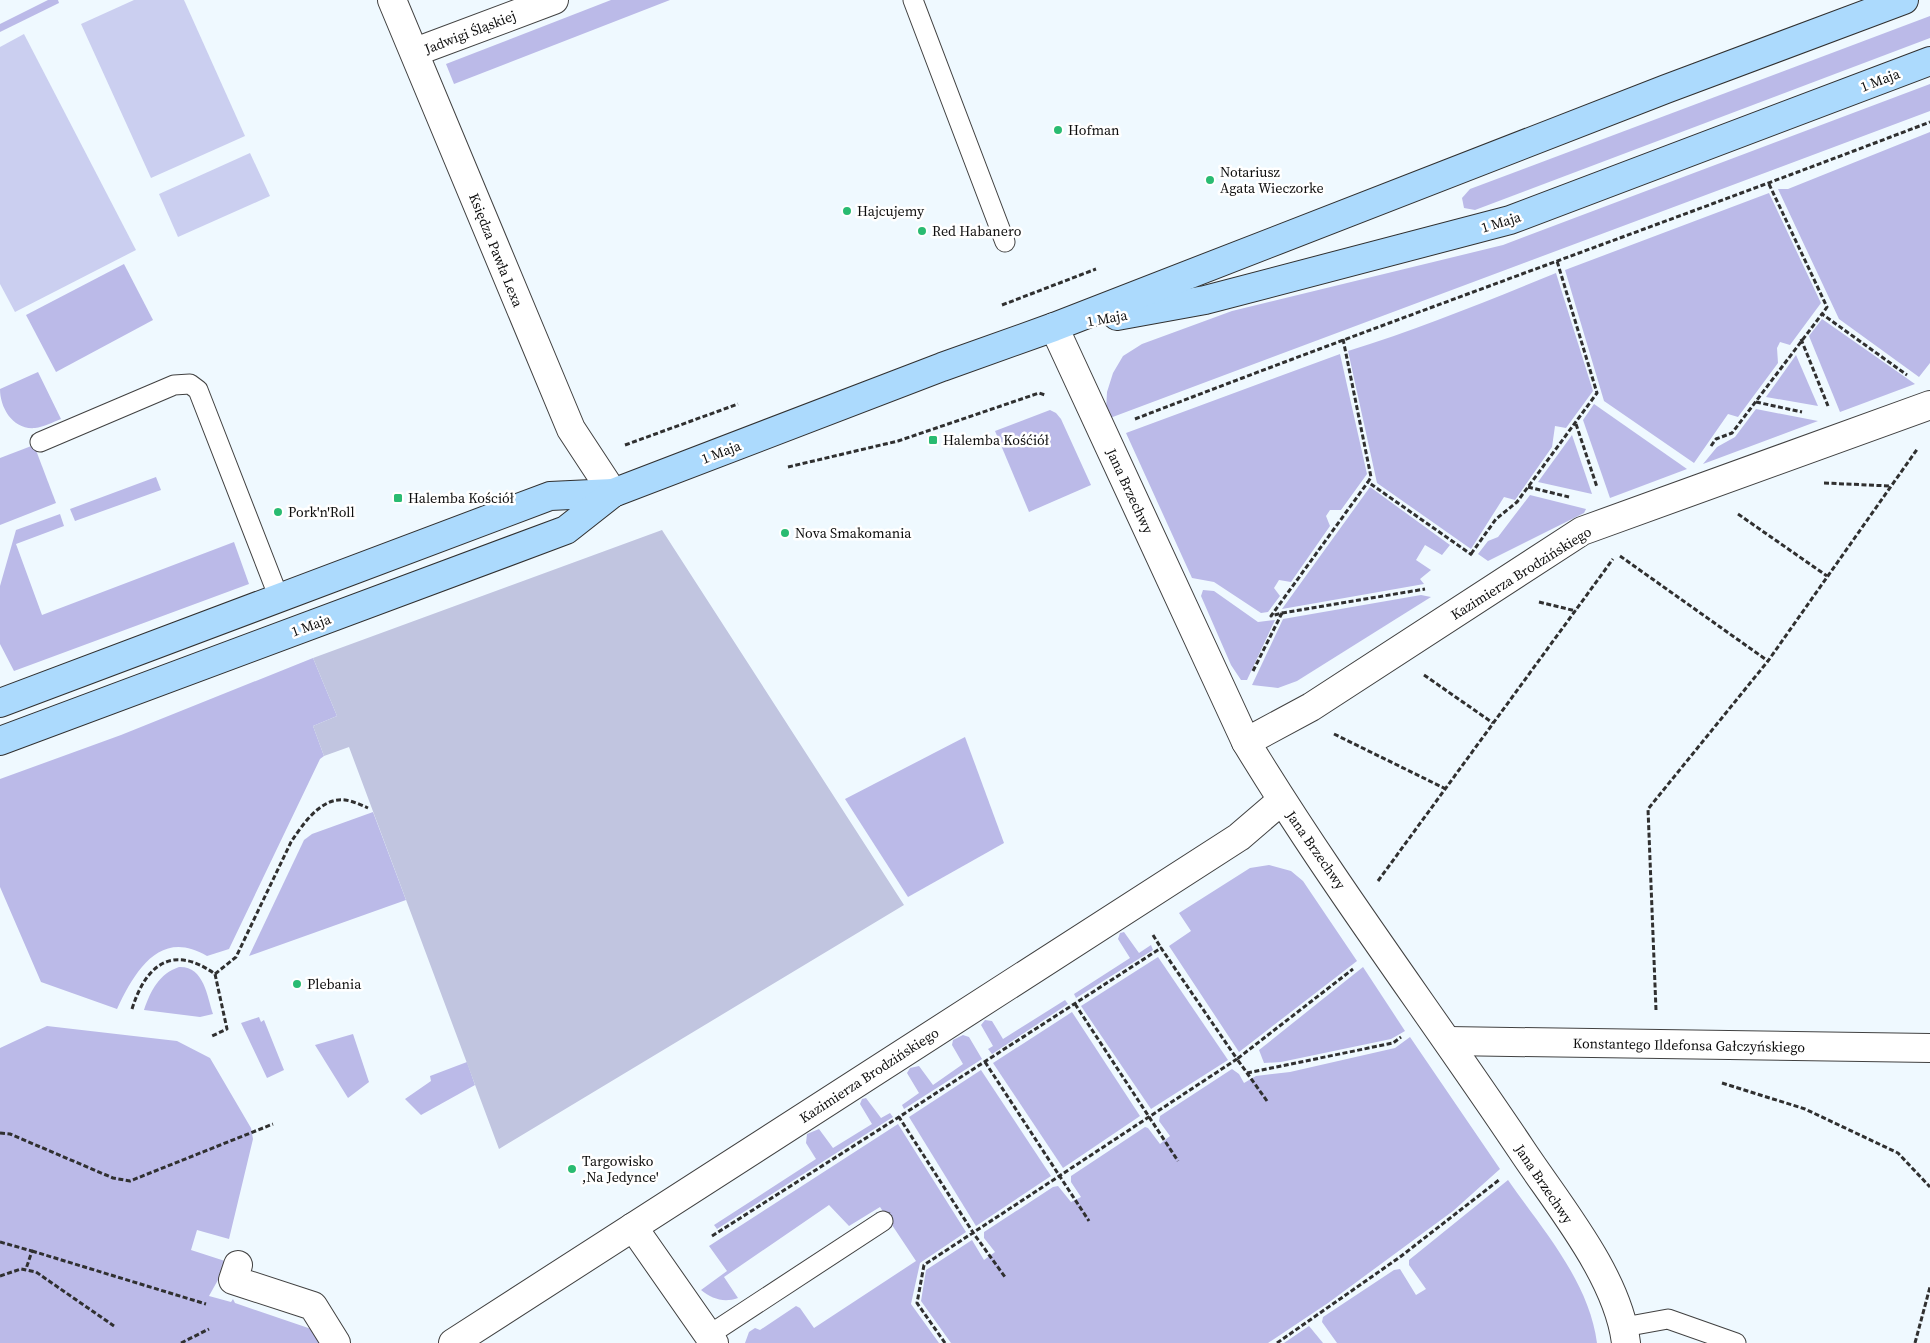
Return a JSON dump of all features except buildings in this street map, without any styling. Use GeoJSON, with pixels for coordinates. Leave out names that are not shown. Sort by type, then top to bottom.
{"type":"FeatureCollection","features":[{"type":"Feature","properties":{"kind":"main road","name":"1 Maja"},"geometry":{"type":"LineString","coordinates":[[0,741],[566,530],[613,493],[942,366],[1054,327],[1666,89],[1904,0]]}},
{"type":"Feature","properties":{"kind":"main road","name":"1 Maja"},"geometry":{"type":"LineString","coordinates":[[1054,327],[1206,300],[1510,220],[1930,60]]}},
{"type":"Feature","properties":{"kind":"main road","name":"1 Maja"},"geometry":{"type":"LineString","coordinates":[[0,703],[550,496],[613,493]]}},
{"type":"Feature","properties":{"kind":"street","name":"Księdza Pawła Lexa"},"geometry":{"type":"LineString","coordinates":[[392,0],[571,430],[613,493]]}},
{"type":"Feature","properties":{"kind":"street","name":"Jadwigi Śląskiej"},"geometry":{"type":"LineString","coordinates":[[415,52],[554,0]]}},
{"type":"Feature","properties":{"kind":"street","name":"Jana Brzechwy"},"geometry":{"type":"LineString","coordinates":[[1054,327],[1246,742],[1281,801],[1448,1041],[1602,1271],[1625,1335]]}},
{"type":"Feature","properties":{"kind":"street","name":"Kazimierza Brodzińskiego"},"geometry":{"type":"LineString","coordinates":[[1246,742],[1312,707],[1582,531],[1930,405]]}},
{"type":"Feature","properties":{"kind":"street","name":"Kazimierza Brodzińskiego"},"geometry":{"type":"LineString","coordinates":[[453,1343],[1239,837],[1281,801]]}},
{"type":"Feature","properties":{"kind":"street","name":"Konstantego Ildefonsa Gałczyńskiego"},"geometry":{"type":"LineString","coordinates":[[1448,1041],[1930,1048]]}},
{"type":"Feature","properties":{"kind":"street"},"geometry":{"type":"LineString","coordinates":[[633,1227],[711,1339]]}},
{"type":"Feature","properties":{"kind":"street"},"geometry":{"type":"LineString","coordinates":[[238,1265],[233,1280],[312,1306],[336,1343]]}},
{"type":"Feature","properties":{"kind":"lane"},"geometry":{"type":"LineString","coordinates":[[913,0],[1005,242]]}},
{"type":"Feature","properties":{"kind":"lane"},"geometry":{"type":"LineString","coordinates":[[40,442],[174,385],[190,384],[198,390],[279,598]]}},
{"type":"Feature","properties":{"kind":"lane"},"geometry":{"type":"LineString","coordinates":[[711,1339],[883,1221]]}},
{"type":"Feature","properties":{"kind":"lane"},"geometry":{"type":"LineString","coordinates":[[1625,1335],[1668,1319],[1736,1343]]}},
{"type":"Feature","properties":{"kind":"path"},"geometry":{"type":"LineString","coordinates":[[1103,432],[1343,339],[1769,184],[1930,122]]}},
{"type":"Feature","properties":{"kind":"path"},"geometry":{"type":"LineString","coordinates":[[1705,454],[1716,439],[1732,432],[1801,339],[1827,308],[1769,184]]}},
{"type":"Feature","properties":{"kind":"path"},"geometry":{"type":"LineString","coordinates":[[1471,554],[1496,519],[1517,502],[1597,394],[1557,261]]}},
{"type":"Feature","properties":{"kind":"path"},"geometry":{"type":"LineString","coordinates":[[1822,314],[1912,379]]}},
{"type":"Feature","properties":{"kind":"path"},"geometry":{"type":"LineString","coordinates":[[1343,339],[1371,477],[1271,616],[1424,589],[1430,592]]}},
{"type":"Feature","properties":{"kind":"path"},"geometry":{"type":"LineString","coordinates":[[1801,339],[1830,410]]}},
{"type":"Feature","properties":{"kind":"path"},"geometry":{"type":"LineString","coordinates":[[1039,393],[1047,396]]}},
{"type":"Feature","properties":{"kind":"path"},"geometry":{"type":"LineString","coordinates":[[1756,402],[1804,412]]}},
{"type":"Feature","properties":{"kind":"path"},"geometry":{"type":"LineString","coordinates":[[1576,424],[1598,488]]}},
{"type":"Feature","properties":{"kind":"path"},"geometry":{"type":"LineString","coordinates":[[1657,1045],[1648,809],[1768,661],[1919,447]]}},
{"type":"Feature","properties":{"kind":"path"},"geometry":{"type":"LineString","coordinates":[[1368,482],[1477,558]]}},
{"type":"Feature","properties":{"kind":"path"},"geometry":{"type":"LineString","coordinates":[[1821,483],[1891,486]]}},
{"type":"Feature","properties":{"kind":"path"},"geometry":{"type":"LineString","coordinates":[[1528,487],[1576,499]]}},
{"type":"Feature","properties":{"kind":"path"},"geometry":{"type":"LineString","coordinates":[[1735,512],[1827,576]]}},
{"type":"Feature","properties":{"kind":"path"},"geometry":{"type":"LineString","coordinates":[[1378,882],[1621,549]]}},
{"type":"Feature","properties":{"kind":"path"},"geometry":{"type":"LineString","coordinates":[[1617,554],[1768,661]]}},
{"type":"Feature","properties":{"kind":"path"},"geometry":{"type":"LineString","coordinates":[[1530,599],[1576,611]]}},
{"type":"Feature","properties":{"kind":"path"},"geometry":{"type":"LineString","coordinates":[[1249,680],[1282,613]]}},
{"type":"Feature","properties":{"kind":"path"},"geometry":{"type":"LineString","coordinates":[[1419,671],[1493,723]]}},
{"type":"Feature","properties":{"kind":"path"},"geometry":{"type":"LineString","coordinates":[[1333,734],[1446,789]]}},
{"type":"Feature","properties":{"kind":"path"},"geometry":{"type":"LineString","coordinates":[[215,974],[236,957],[291,842],[300,828],[329,801],[346,800],[368,808]]}},
{"type":"Feature","properties":{"kind":"path"},"geometry":{"type":"LineString","coordinates":[[712,1236],[1161,948],[1266,1101]]}},
{"type":"Feature","properties":{"kind":"path"},"geometry":{"type":"LineString","coordinates":[[132,1009],[136,997],[148,978],[160,965],[174,958],[186,958],[200,963],[215,974],[227,1030],[212,1036]]}},
{"type":"Feature","properties":{"kind":"path"},"geometry":{"type":"LineString","coordinates":[[945,1343],[916,1303],[924,1265],[1238,1060],[1359,964]]}},
{"type":"Feature","properties":{"kind":"path"},"geometry":{"type":"LineString","coordinates":[[1075,1004],[1178,1161]]}},
{"type":"Feature","properties":{"kind":"path"},"geometry":{"type":"LineString","coordinates":[[1247,1073],[1393,1043],[1407,1033]]}},
{"type":"Feature","properties":{"kind":"path"},"geometry":{"type":"LineString","coordinates":[[985,1062],[1089,1220]]}},
{"type":"Feature","properties":{"kind":"path"},"geometry":{"type":"LineString","coordinates":[[1719,1082],[1805,1109],[1898,1153],[1930,1187]]}},
{"type":"Feature","properties":{"kind":"path"},"geometry":{"type":"LineString","coordinates":[[899,1117],[974,1234],[1005,1277]]}},
{"type":"Feature","properties":{"kind":"path"},"geometry":{"type":"LineString","coordinates":[[0,1133],[10,1134],[113,1178],[130,1181],[273,1124]]}},
{"type":"Feature","properties":{"kind":"path"},"geometry":{"type":"LineString","coordinates":[[1277,1343],[1407,1252],[1504,1176]]}},
{"type":"Feature","properties":{"kind":"path"},"geometry":{"type":"LineString","coordinates":[[0,1242],[208,1304]]}},
{"type":"Feature","properties":{"kind":"path"},"geometry":{"type":"LineString","coordinates":[[26,1269],[32,1251]]}},
{"type":"Feature","properties":{"kind":"path"},"geometry":{"type":"LineString","coordinates":[[0,1276],[26,1269],[36,1272],[114,1326]]}},
{"type":"Feature","properties":{"kind":"path"},"geometry":{"type":"LineString","coordinates":[[1916,1343],[1930,1287]]}},
{"type":"Feature","properties":{"kind":"path"},"geometry":{"type":"LineString","coordinates":[[182,1343],[210,1328]]}},
{"type":"Feature","properties":{"kind":"shaded area"},"geometry":{"type":"Polygon","coordinates":[[[48,0],[58,0],[59,3],[0,32],[0,24],[48,0]]]}},
{"type":"Feature","properties":{"kind":"shaded area"},"geometry":{"type":"Polygon","coordinates":[[[134,0],[184,0],[245,136],[151,178],[81,24],[134,0]]]}},
{"type":"Feature","properties":{"kind":"shaded area"},"geometry":{"type":"Polygon","coordinates":[[[611,0],[670,0],[454,84],[446,64],[611,0]]]}},
{"type":"Feature","properties":{"kind":"shaded area"},"geometry":{"type":"Polygon","coordinates":[[[1930,16],[1930,38],[1475,210],[1464,208],[1462,198],[1470,189],[1930,16]]]}},
{"type":"Feature","properties":{"kind":"shaded area"},"geometry":{"type":"Polygon","coordinates":[[[24,34],[136,250],[15,312],[0,284],[0,47],[24,34]]]}},
{"type":"Feature","properties":{"kind":"shaded area"},"geometry":{"type":"Polygon","coordinates":[[[1930,84],[1930,111],[1110,418],[1106,411],[1107,392],[1113,373],[1123,356],[1142,344],[1232,311],[1503,245],[1930,84]]]}},
{"type":"Feature","properties":{"kind":"shaded area"},"geometry":{"type":"Polygon","coordinates":[[[1930,132],[1930,363],[1919,377],[1839,319],[1778,189],[1788,189],[1930,132]]]}},
{"type":"Feature","properties":{"kind":"shaded area"},"geometry":{"type":"Polygon","coordinates":[[[250,153],[270,196],[178,237],[159,194],[250,153]]]}},
{"type":"Feature","properties":{"kind":"shaded area"},"geometry":{"type":"Polygon","coordinates":[[[1769,193],[1821,303],[1790,345],[1780,342],[1777,348],[1778,363],[1738,417],[1728,414],[1694,463],[1604,401],[1565,270],[1769,193]]]}},
{"type":"Feature","properties":{"kind":"shaded area"},"geometry":{"type":"Polygon","coordinates":[[[124,264],[153,320],[56,372],[26,315],[124,264]]]}},
{"type":"Feature","properties":{"kind":"shaded area"},"geometry":{"type":"Polygon","coordinates":[[[1556,273],[1593,391],[1566,428],[1555,426],[1552,447],[1515,500],[1504,497],[1471,549],[1377,483],[1348,351],[1427,324],[1556,273]]]}},
{"type":"Feature","properties":{"kind":"shaded area"},"geometry":{"type":"Polygon","coordinates":[[[1822,319],[1915,384],[1840,412],[1809,336],[1822,319]]]}},
{"type":"Feature","properties":{"kind":"shaded area"},"geometry":{"type":"Polygon","coordinates":[[[1340,354],[1367,474],[1341,510],[1330,510],[1326,516],[1330,526],[1291,582],[1279,580],[1274,588],[1280,596],[1268,612],[1261,613],[1214,582],[1192,578],[1126,433],[1340,354]]]}},
{"type":"Feature","properties":{"kind":"shaded area"},"geometry":{"type":"Polygon","coordinates":[[[1796,355],[1818,406],[1766,397],[1796,355]]]}},
{"type":"Feature","properties":{"kind":"shaded area"},"geometry":{"type":"Polygon","coordinates":[[[38,372],[61,419],[42,427],[27,428],[14,422],[9,416],[2,403],[0,389],[38,372]]]}},
{"type":"Feature","properties":{"kind":"shaded area"},"geometry":{"type":"Polygon","coordinates":[[[1594,404],[1687,469],[1610,498],[1583,420],[1594,404]]]}},
{"type":"Feature","properties":{"kind":"shaded area"},"geometry":{"type":"Polygon","coordinates":[[[1756,409],[1818,421],[1703,464],[1717,447],[1735,437],[1756,409]]]}},
{"type":"Feature","properties":{"kind":"shaded area"},"geometry":{"type":"Polygon","coordinates":[[[1050,410],[1061,419],[1091,485],[1029,512],[995,431],[1050,410]]]}},
{"type":"Feature","properties":{"kind":"shaded area"},"geometry":{"type":"Polygon","coordinates":[[[1572,435],[1592,494],[1538,482],[1572,435]]]}},
{"type":"Feature","properties":{"kind":"shaded area"},"geometry":{"type":"Polygon","coordinates":[[[34,445],[56,503],[0,525],[0,458],[34,445]]]}},
{"type":"Feature","properties":{"kind":"shaded area"},"geometry":{"type":"Polygon","coordinates":[[[156,477],[161,490],[75,521],[70,509],[156,477]]]}},
{"type":"Feature","properties":{"kind":"shaded area"},"geometry":{"type":"Polygon","coordinates":[[[1370,487],[1450,545],[1442,555],[1425,545],[1416,560],[1431,570],[1420,579],[1424,584],[1282,609],[1370,487]]]}},
{"type":"Feature","properties":{"kind":"shaded area"},"geometry":{"type":"Polygon","coordinates":[[[1530,495],[1586,509],[1584,513],[1488,561],[1478,554],[1488,541],[1498,537],[1530,495]]]}},
{"type":"Feature","properties":{"kind":"shaded area"},"geometry":{"type":"Polygon","coordinates":[[[60,514],[64,526],[16,544],[42,615],[234,542],[249,584],[14,671],[0,644],[0,586],[16,530],[60,514]]]}},
{"type":"Feature","properties":{"kind":"shaded area"},"geometry":{"type":"Polygon","coordinates":[[[662,530],[904,905],[499,1149],[349,747],[324,756],[313,726],[337,716],[313,658],[662,530]]]}},
{"type":"Feature","properties":{"kind":"shaded area"},"geometry":{"type":"Polygon","coordinates":[[[1203,590],[1214,591],[1258,622],[1275,620],[1247,680],[1241,680],[1231,665],[1201,596],[1203,590]]]}},
{"type":"Feature","properties":{"kind":"shaded area"},"geometry":{"type":"Polygon","coordinates":[[[1421,595],[1431,597],[1297,681],[1278,688],[1252,685],[1283,619],[1421,595]]]}},
{"type":"Feature","properties":{"kind":"shaded area"},"geometry":{"type":"Polygon","coordinates":[[[313,658],[337,716],[313,726],[324,756],[320,759],[229,949],[207,956],[190,949],[176,947],[163,950],[141,968],[117,1009],[41,982],[0,887],[0,779],[121,735],[313,658]]]}},
{"type":"Feature","properties":{"kind":"shaded area"},"geometry":{"type":"Polygon","coordinates":[[[965,737],[1004,843],[908,897],[845,799],[965,737]]]}},
{"type":"Feature","properties":{"kind":"shaded area"},"geometry":{"type":"Polygon","coordinates":[[[373,812],[406,900],[249,956],[304,840],[312,834],[373,812]]]}},
{"type":"Feature","properties":{"kind":"shaded area"},"geometry":{"type":"Polygon","coordinates":[[[1269,865],[1291,871],[1303,881],[1357,961],[1239,1052],[1169,946],[1191,931],[1179,913],[1250,868],[1269,865]]]}},
{"type":"Feature","properties":{"kind":"shaded area"},"geometry":{"type":"Polygon","coordinates":[[[1124,932],[1139,953],[1151,945],[1153,950],[1076,998],[1074,994],[1130,958],[1118,939],[1120,933],[1124,932]]]}},
{"type":"Feature","properties":{"kind":"shaded area"},"geometry":{"type":"Polygon","coordinates":[[[1158,957],[1228,1060],[1151,1109],[1081,1006],[1158,957]]]}},
{"type":"Feature","properties":{"kind":"shaded area"},"geometry":{"type":"Polygon","coordinates":[[[179,967],[194,971],[199,977],[203,983],[213,1014],[200,1017],[144,1010],[161,978],[179,967]]]}},
{"type":"Feature","properties":{"kind":"shaded area"},"geometry":{"type":"Polygon","coordinates":[[[1363,967],[1405,1031],[1391,1039],[1281,1062],[1264,1063],[1259,1050],[1363,967]]]}},
{"type":"Feature","properties":{"kind":"shaded area"},"geometry":{"type":"Polygon","coordinates":[[[1065,1000],[1068,1004],[992,1054],[988,1049],[993,1046],[981,1025],[985,1020],[992,1021],[1003,1039],[1065,1000]]]}},
{"type":"Feature","properties":{"kind":"shaded area"},"geometry":{"type":"Polygon","coordinates":[[[1072,1012],[1140,1116],[1063,1168],[993,1063],[1072,1012]]]}},
{"type":"Feature","properties":{"kind":"shaded area"},"geometry":{"type":"Polygon","coordinates":[[[259,1017],[261,1022],[264,1020],[284,1070],[267,1078],[241,1023],[259,1017]]]}},
{"type":"Feature","properties":{"kind":"shaded area"},"geometry":{"type":"Polygon","coordinates":[[[47,1026],[177,1041],[210,1058],[251,1128],[253,1139],[229,1239],[197,1230],[191,1250],[228,1262],[209,1296],[231,1302],[233,1299],[235,1303],[323,1333],[329,1343],[0,1343],[0,1048],[47,1026]]]}},
{"type":"Feature","properties":{"kind":"shaded area"},"geometry":{"type":"Polygon","coordinates":[[[353,1034],[369,1082],[348,1098],[315,1045],[353,1034]]]}},
{"type":"Feature","properties":{"kind":"shaded area"},"geometry":{"type":"Polygon","coordinates":[[[963,1035],[969,1037],[982,1059],[904,1109],[902,1105],[919,1093],[907,1073],[910,1068],[919,1066],[933,1085],[963,1064],[952,1045],[953,1040],[963,1035]]]}},
{"type":"Feature","properties":{"kind":"shaded area"},"geometry":{"type":"Polygon","coordinates":[[[1410,1037],[1500,1169],[1453,1211],[1328,1303],[1268,1343],[951,1343],[921,1301],[926,1270],[972,1240],[984,1260],[995,1252],[984,1238],[984,1232],[1053,1187],[1058,1186],[1071,1202],[1081,1197],[1071,1182],[1071,1176],[1145,1127],[1148,1128],[1160,1144],[1170,1136],[1159,1121],[1160,1116],[1232,1069],[1239,1074],[1244,1083],[1256,1076],[1290,1072],[1395,1048],[1410,1037]]]}},
{"type":"Feature","properties":{"kind":"shaded area"},"geometry":{"type":"Polygon","coordinates":[[[467,1062],[475,1085],[421,1115],[405,1099],[431,1081],[430,1076],[467,1062]]]}},
{"type":"Feature","properties":{"kind":"shaded area"},"geometry":{"type":"Polygon","coordinates":[[[981,1070],[1051,1176],[976,1226],[909,1117],[981,1070]]]}},
{"type":"Feature","properties":{"kind":"shaded area"},"geometry":{"type":"Polygon","coordinates":[[[866,1098],[881,1118],[890,1113],[893,1117],[717,1229],[714,1225],[816,1159],[806,1143],[807,1134],[819,1129],[833,1148],[872,1124],[860,1104],[862,1099],[866,1098]]]}},
{"type":"Feature","properties":{"kind":"shaded area"},"geometry":{"type":"Polygon","coordinates":[[[898,1124],[966,1232],[920,1263],[911,1304],[939,1343],[745,1343],[749,1332],[755,1328],[760,1330],[796,1306],[800,1308],[814,1328],[916,1261],[880,1207],[849,1226],[829,1205],[724,1277],[738,1298],[718,1299],[709,1296],[701,1290],[727,1271],[709,1246],[898,1124]]]}},
{"type":"Feature","properties":{"kind":"shaded area"},"geometry":{"type":"Polygon","coordinates":[[[1508,1180],[1549,1237],[1574,1277],[1592,1320],[1597,1343],[1337,1343],[1322,1322],[1323,1317],[1394,1270],[1400,1269],[1416,1295],[1426,1289],[1409,1265],[1409,1260],[1508,1180]]]}},
{"type":"Feature","properties":{"kind":"shaded area"},"geometry":{"type":"Polygon","coordinates":[[[1309,1326],[1323,1343],[1284,1343],[1309,1326]]]}},
{"type":"Feature","properties":{"kind":"place","name":"Hofman"},"geometry":{"type":"Point","coordinates":[1058,130]}},
{"type":"Feature","properties":{"kind":"place","name":"Notariusz Agata Wieczorke"},"geometry":{"type":"Point","coordinates":[1210,180]}},
{"type":"Feature","properties":{"kind":"place","name":"Hajcujemy"},"geometry":{"type":"Point","coordinates":[847,211]}},
{"type":"Feature","properties":{"kind":"place","name":"Red Habanero"},"geometry":{"type":"Point","coordinates":[922,231]}},
{"type":"Feature","properties":{"kind":"place","name":"Halemba Kośćiół"},"geometry":{"type":"Point","coordinates":[933,440]}},
{"type":"Feature","properties":{"kind":"place","name":"Halemba Kościół"},"geometry":{"type":"Point","coordinates":[398,498]}},
{"type":"Feature","properties":{"kind":"place","name":"Pork'n'Roll"},"geometry":{"type":"Point","coordinates":[278,512]}},
{"type":"Feature","properties":{"kind":"place","name":"Nova Smakomania"},"geometry":{"type":"Point","coordinates":[785,533]}},
{"type":"Feature","properties":{"kind":"place","name":"Plebania"},"geometry":{"type":"Point","coordinates":[297,984]}},
{"type":"Feature","properties":{"kind":"place","name":"Targowisko ,Na Jedynce'"},"geometry":{"type":"Point","coordinates":[572,1169]}}]}
